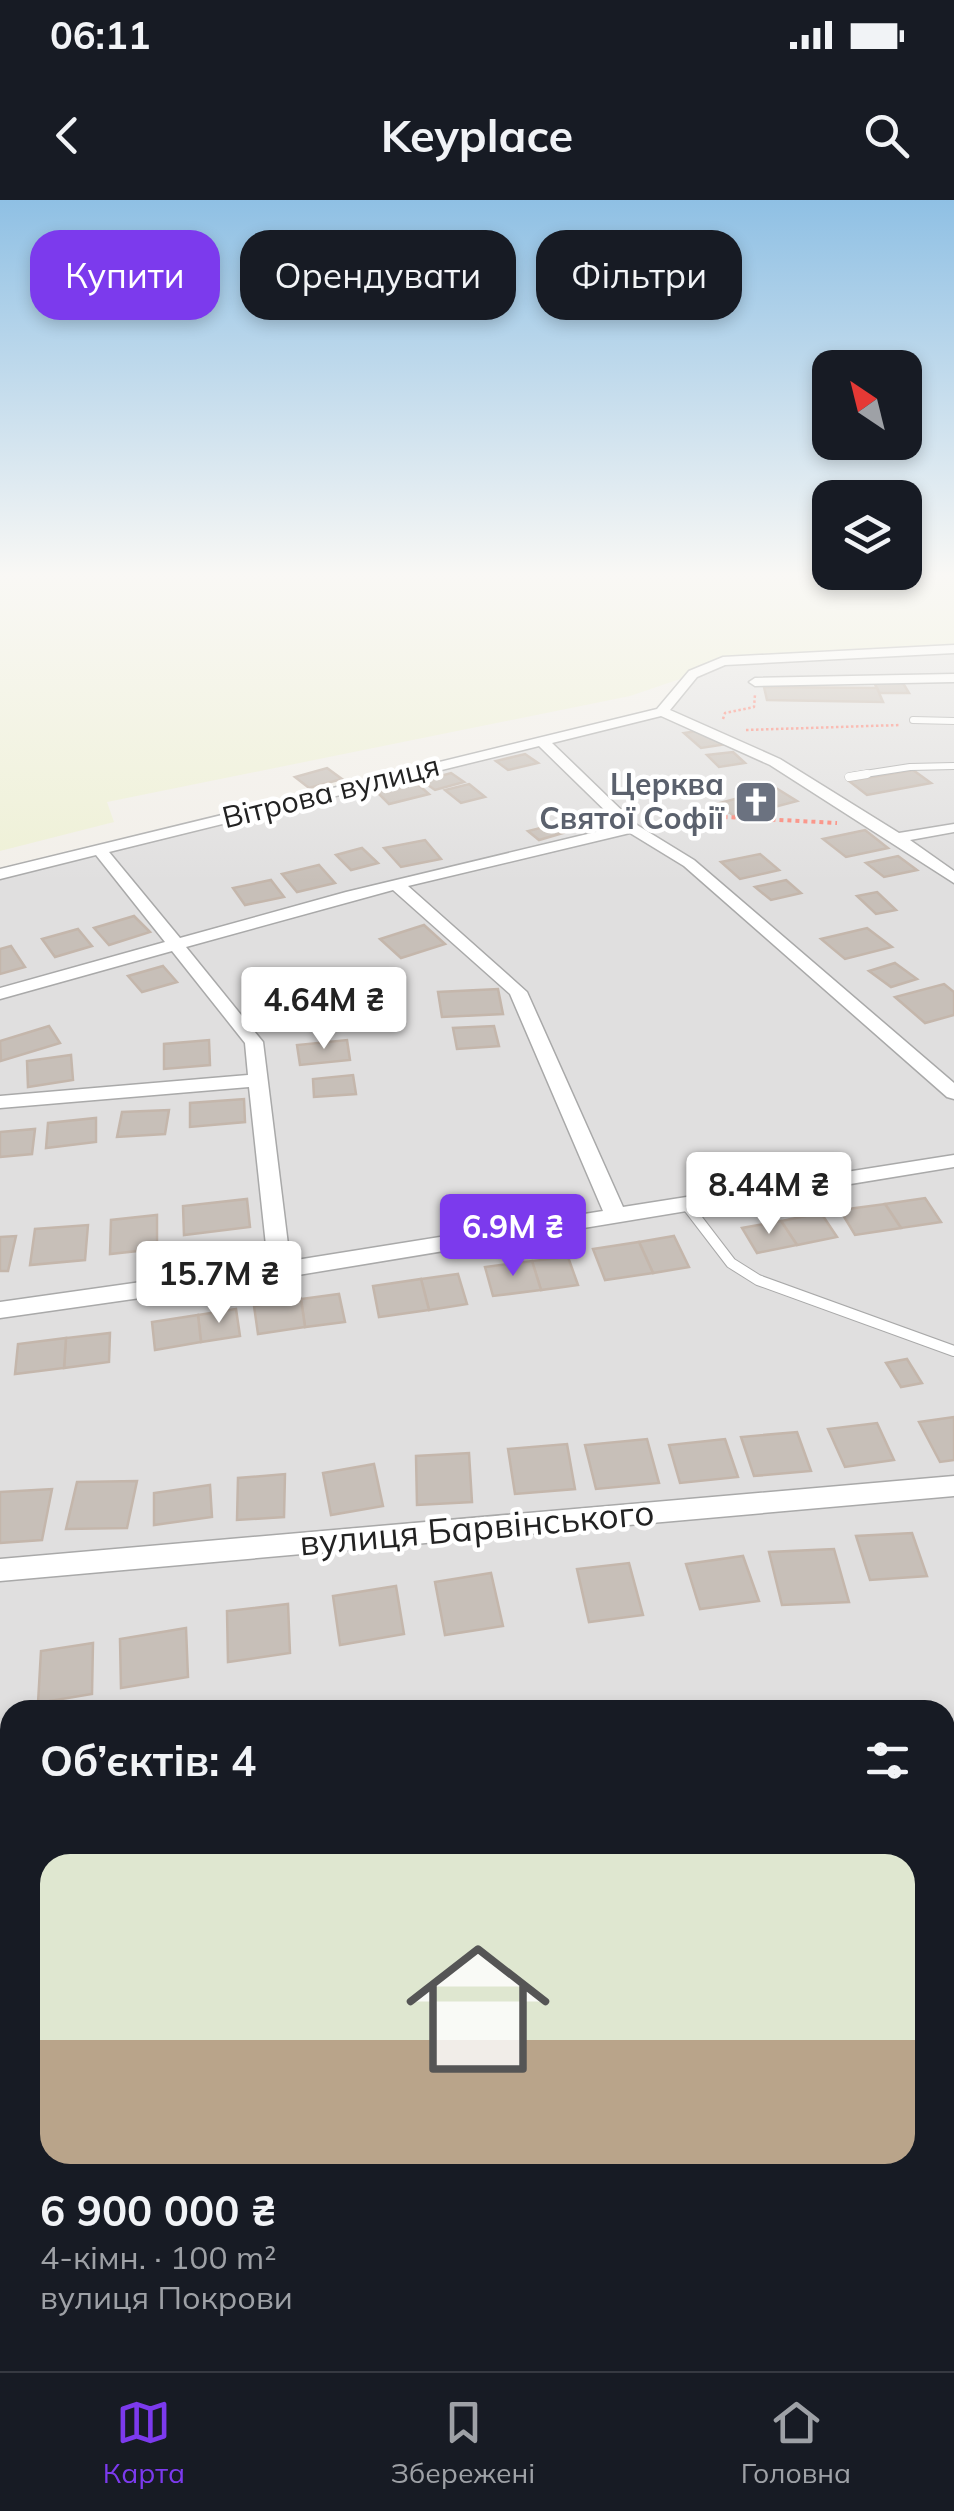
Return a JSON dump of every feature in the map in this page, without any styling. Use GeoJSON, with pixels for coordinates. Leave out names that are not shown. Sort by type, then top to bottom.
{"type":"FeatureCollection","features":[{"type":"Feature","properties":{"kind":"street"},"geometry":{"type":"LineString","coordinates":[[690,679],[662,712],[718,731],[897,838],[954,878]]}},
{"type":"Feature","properties":{"kind":"street"},"geometry":{"type":"LineString","coordinates":[[755,682],[889,679]]}},
{"type":"Feature","properties":{"kind":"street","name":"Вітрова вулиця"},"geometry":{"type":"LineString","coordinates":[[0,874],[662,712]]}},
{"type":"Feature","properties":{"kind":"street"},"geometry":{"type":"LineString","coordinates":[[541,740],[635,830],[688,863],[954,1093]]}},
{"type":"Feature","properties":{"kind":"street"},"geometry":{"type":"LineString","coordinates":[[897,838],[954,828]]}},
{"type":"Feature","properties":{"kind":"street"},"geometry":{"type":"LineString","coordinates":[[0,994],[396,884],[635,830]]}},
{"type":"Feature","properties":{"kind":"street"},"geometry":{"type":"LineString","coordinates":[[99,849],[246,1026],[254,1042],[280,1270]]}},
{"type":"Feature","properties":{"kind":"street"},"geometry":{"type":"LineString","coordinates":[[396,884],[518,992],[616,1214]]}},
{"type":"Feature","properties":{"kind":"street"},"geometry":{"type":"LineString","coordinates":[[0,1102],[261,1080]]}},
{"type":"Feature","properties":{"kind":"street"},"geometry":{"type":"LineString","coordinates":[[0,1310],[280,1270],[954,1161]]}},
{"type":"Feature","properties":{"kind":"street","name":"вулиця Барвінського"},"geometry":{"type":"LineString","coordinates":[[0,1570],[954,1486]]}},
{"type":"Feature","properties":{"kind":"lane"},"geometry":{"type":"LineString","coordinates":[[913,720],[954,721]]}},
{"type":"Feature","properties":{"kind":"lane"},"geometry":{"type":"LineString","coordinates":[[849,777],[910,767],[954,766]]}},
{"type":"Feature","properties":{"kind":"lane"},"geometry":{"type":"LineString","coordinates":[[685,1203],[731,1263],[758,1280],[954,1351]]}},
{"type":"Feature","properties":{"kind":"path"},"geometry":{"type":"LineString","coordinates":[[755,682],[754,707],[726,712],[718,731],[915,724],[913,720]]}},
{"type":"Feature","properties":{"kind":"path"},"geometry":{"type":"LineString","coordinates":[[635,830],[694,816],[876,825]]}},
{"type":"Feature","properties":{"kind":"shaded area"},"geometry":{"type":"Polygon","coordinates":[[[689,679],[954,679],[954,1700],[0,1700],[0,874],[662,712],[689,679]]]}},
{"type":"Feature","properties":{"kind":"green space"},"geometry":{"type":"Polygon","coordinates":[[[0,679],[679,679],[630,696],[107,802],[114,822],[0,851],[0,679]]]}},
{"type":"Feature","properties":{"kind":"building"},"geometry":{"type":"Polygon","coordinates":[[[874,682],[903,683],[909,693],[879,693],[874,682]]]}},
{"type":"Feature","properties":{"kind":"building"},"geometry":{"type":"Polygon","coordinates":[[[764,687],[877,688],[883,702],[767,700],[764,687]]]}},
{"type":"Feature","properties":{"kind":"building"},"geometry":{"type":"Polygon","coordinates":[[[709,729],[727,744],[701,748],[684,733],[709,729]]]}},
{"type":"Feature","properties":{"kind":"building"},"geometry":{"type":"Polygon","coordinates":[[[733,752],[745,763],[719,767],[707,755],[733,752]]]}},
{"type":"Feature","properties":{"kind":"building"},"geometry":{"type":"Polygon","coordinates":[[[525,754],[538,763],[508,770],[496,761],[525,754]]]}},
{"type":"Feature","properties":{"kind":"building"},"geometry":{"type":"Polygon","coordinates":[[[327,768],[342,779],[309,788],[295,777],[327,768]]]}},
{"type":"Feature","properties":{"kind":"building"},"geometry":{"type":"Polygon","coordinates":[[[913,770],[931,783],[867,795],[849,781],[913,770]]]}},
{"type":"Feature","properties":{"kind":"building"},"geometry":{"type":"Polygon","coordinates":[[[451,773],[464,782],[435,790],[422,781],[451,773]]]}},
{"type":"Feature","properties":{"kind":"building"},"geometry":{"type":"Polygon","coordinates":[[[414,781],[429,794],[389,804],[375,790],[414,781]]]}},
{"type":"Feature","properties":{"kind":"building"},"geometry":{"type":"Polygon","coordinates":[[[469,784],[485,797],[461,803],[445,790],[469,784]]]}},
{"type":"Feature","properties":{"kind":"building","name":"Церква Святої Софії"},"geometry":{"type":"Polygon","coordinates":[[[776,788],[797,801],[736,817],[716,804],[776,788]]]}},
{"type":"Feature","properties":{"kind":"building"},"geometry":{"type":"Polygon","coordinates":[[[596,814],[606,822],[578,829],[568,821],[596,814]]]}},
{"type":"Feature","properties":{"kind":"building"},"geometry":{"type":"Polygon","coordinates":[[[552,825],[563,833],[539,840],[528,831],[552,825]]]}},
{"type":"Feature","properties":{"kind":"building"},"geometry":{"type":"Polygon","coordinates":[[[865,830],[888,848],[846,857],[823,839],[865,830]]]}},
{"type":"Feature","properties":{"kind":"building"},"geometry":{"type":"Polygon","coordinates":[[[425,840],[441,859],[401,867],[384,848],[425,840]]]}},
{"type":"Feature","properties":{"kind":"building"},"geometry":{"type":"Polygon","coordinates":[[[362,848],[378,863],[351,870],[336,855],[362,848]]]}},
{"type":"Feature","properties":{"kind":"building"},"geometry":{"type":"Polygon","coordinates":[[[760,854],[779,870],[740,879],[721,862],[760,854]]]}},
{"type":"Feature","properties":{"kind":"building"},"geometry":{"type":"Polygon","coordinates":[[[898,856],[917,870],[884,877],[866,863],[898,856]]]}},
{"type":"Feature","properties":{"kind":"building"},"geometry":{"type":"Polygon","coordinates":[[[319,865],[335,883],[297,892],[282,874],[319,865]]]}},
{"type":"Feature","properties":{"kind":"building"},"geometry":{"type":"Polygon","coordinates":[[[271,880],[284,897],[245,905],[233,888],[271,880]]]}},
{"type":"Feature","properties":{"kind":"building"},"geometry":{"type":"Polygon","coordinates":[[[786,880],[801,893],[771,900],[755,887],[786,880]]]}},
{"type":"Feature","properties":{"kind":"building"},"geometry":{"type":"Polygon","coordinates":[[[877,892],[896,910],[876,914],[857,896],[877,892]]]}},
{"type":"Feature","properties":{"kind":"building"},"geometry":{"type":"Polygon","coordinates":[[[134,916],[150,932],[109,945],[94,928],[134,916]]]}},
{"type":"Feature","properties":{"kind":"building"},"geometry":{"type":"Polygon","coordinates":[[[424,925],[445,944],[401,958],[380,939],[424,925]]]}},
{"type":"Feature","properties":{"kind":"building"},"geometry":{"type":"Polygon","coordinates":[[[867,928],[892,947],[845,959],[821,939],[867,928]]]}},
{"type":"Feature","properties":{"kind":"building"},"geometry":{"type":"Polygon","coordinates":[[[78,929],[92,946],[55,957],[42,939],[78,929]]]}},
{"type":"Feature","properties":{"kind":"building"},"geometry":{"type":"Polygon","coordinates":[[[11,946],[25,967],[0,974],[0,949],[11,946]]]}},
{"type":"Feature","properties":{"kind":"building"},"geometry":{"type":"Polygon","coordinates":[[[895,963],[917,979],[891,987],[869,971],[895,963]]]}},
{"type":"Feature","properties":{"kind":"building"},"geometry":{"type":"Polygon","coordinates":[[[163,966],[177,982],[142,992],[128,976],[163,966]]]}},
{"type":"Feature","properties":{"kind":"building"},"geometry":{"type":"Polygon","coordinates":[[[944,984],[954,992],[954,1015],[925,1023],[895,997],[944,984]]]}},
{"type":"Feature","properties":{"kind":"building"},"geometry":{"type":"Polygon","coordinates":[[[498,989],[503,1014],[442,1017],[438,992],[498,989]]]}},
{"type":"Feature","properties":{"kind":"building"},"geometry":{"type":"Polygon","coordinates":[[[348,1003],[351,1026],[291,1030],[290,1007],[348,1003]]]}},
{"type":"Feature","properties":{"kind":"building"},"geometry":{"type":"Polygon","coordinates":[[[49,1026],[60,1043],[1,1061],[0,1041],[49,1026]]]}},
{"type":"Feature","properties":{"kind":"building"},"geometry":{"type":"Polygon","coordinates":[[[494,1026],[499,1046],[457,1049],[453,1028],[494,1026]]]}},
{"type":"Feature","properties":{"kind":"building"},"geometry":{"type":"Polygon","coordinates":[[[209,1040],[210,1065],[164,1069],[164,1044],[209,1040]]]}},
{"type":"Feature","properties":{"kind":"building"},"geometry":{"type":"Polygon","coordinates":[[[347,1040],[350,1060],[300,1065],[297,1045],[347,1040]]]}},
{"type":"Feature","properties":{"kind":"building"},"geometry":{"type":"Polygon","coordinates":[[[71,1055],[73,1080],[28,1087],[27,1061],[71,1055]]]}},
{"type":"Feature","properties":{"kind":"building"},"geometry":{"type":"Polygon","coordinates":[[[353,1075],[356,1094],[314,1097],[313,1079],[353,1075]]]}},
{"type":"Feature","properties":{"kind":"building"},"geometry":{"type":"Polygon","coordinates":[[[244,1099],[245,1122],[190,1127],[190,1103],[244,1099]]]}},
{"type":"Feature","properties":{"kind":"building"},"geometry":{"type":"Polygon","coordinates":[[[169,1110],[165,1134],[117,1137],[122,1112],[169,1110]]]}},
{"type":"Feature","properties":{"kind":"building"},"geometry":{"type":"Polygon","coordinates":[[[96,1118],[96,1142],[46,1148],[48,1123],[96,1118]]]}},
{"type":"Feature","properties":{"kind":"building"},"geometry":{"type":"Polygon","coordinates":[[[35,1129],[32,1154],[0,1157],[0,1132],[35,1129]]]}},
{"type":"Feature","properties":{"kind":"building"},"geometry":{"type":"Polygon","coordinates":[[[925,1198],[941,1222],[901,1228],[885,1204],[925,1198]]]}},
{"type":"Feature","properties":{"kind":"building"},"geometry":{"type":"Polygon","coordinates":[[[247,1199],[250,1227],[184,1235],[183,1206],[247,1199]]]}},
{"type":"Feature","properties":{"kind":"building"},"geometry":{"type":"Polygon","coordinates":[[[885,1204],[901,1228],[855,1235],[840,1210],[885,1204]]]}},
{"type":"Feature","properties":{"kind":"building"},"geometry":{"type":"Polygon","coordinates":[[[821,1213],[837,1237],[797,1245],[781,1221],[821,1213]]]}},
{"type":"Feature","properties":{"kind":"building"},"geometry":{"type":"Polygon","coordinates":[[[157,1215],[157,1249],[110,1254],[111,1220],[157,1215]]]}},
{"type":"Feature","properties":{"kind":"building"},"geometry":{"type":"Polygon","coordinates":[[[781,1221],[797,1245],[757,1253],[742,1228],[781,1221]]]}},
{"type":"Feature","properties":{"kind":"building"},"geometry":{"type":"Polygon","coordinates":[[[88,1225],[85,1260],[30,1265],[35,1229],[88,1225]]]}},
{"type":"Feature","properties":{"kind":"building"},"geometry":{"type":"Polygon","coordinates":[[[16,1236],[8,1271],[0,1271],[0,1237],[16,1236]]]}},
{"type":"Feature","properties":{"kind":"building"},"geometry":{"type":"Polygon","coordinates":[[[674,1236],[689,1267],[653,1273],[639,1242],[674,1236]]]}},
{"type":"Feature","properties":{"kind":"building"},"geometry":{"type":"Polygon","coordinates":[[[639,1242],[653,1273],[605,1280],[593,1249],[639,1242]]]}},
{"type":"Feature","properties":{"kind":"building"},"geometry":{"type":"Polygon","coordinates":[[[568,1257],[578,1285],[541,1290],[532,1261],[568,1257]]]}},
{"type":"Feature","properties":{"kind":"building"},"geometry":{"type":"Polygon","coordinates":[[[532,1261],[541,1290],[493,1296],[485,1267],[532,1261]]]}},
{"type":"Feature","properties":{"kind":"building"},"geometry":{"type":"Polygon","coordinates":[[[458,1274],[467,1304],[429,1310],[421,1279],[458,1274]]]}},
{"type":"Feature","properties":{"kind":"building"},"geometry":{"type":"Polygon","coordinates":[[[421,1279],[429,1310],[379,1317],[373,1286],[421,1279]]]}},
{"type":"Feature","properties":{"kind":"building"},"geometry":{"type":"Polygon","coordinates":[[[339,1294],[345,1322],[305,1327],[301,1299],[339,1294]]]}},
{"type":"Feature","properties":{"kind":"building"},"geometry":{"type":"Polygon","coordinates":[[[301,1299],[305,1327],[258,1334],[254,1306],[301,1299]]]}},
{"type":"Feature","properties":{"kind":"building"},"geometry":{"type":"Polygon","coordinates":[[[236,1309],[240,1336],[201,1342],[198,1315],[236,1309]]]}},
{"type":"Feature","properties":{"kind":"building"},"geometry":{"type":"Polygon","coordinates":[[[198,1315],[201,1342],[155,1350],[152,1322],[198,1315]]]}},
{"type":"Feature","properties":{"kind":"building"},"geometry":{"type":"Polygon","coordinates":[[[110,1333],[109,1362],[64,1368],[66,1338],[110,1333]]]}},
{"type":"Feature","properties":{"kind":"building"},"geometry":{"type":"Polygon","coordinates":[[[66,1338],[64,1368],[15,1374],[18,1344],[66,1338]]]}},
{"type":"Feature","properties":{"kind":"building"},"geometry":{"type":"Polygon","coordinates":[[[907,1359],[922,1383],[901,1387],[886,1363],[907,1359]]]}},
{"type":"Feature","properties":{"kind":"building"},"geometry":{"type":"Polygon","coordinates":[[[954,1417],[954,1460],[940,1462],[919,1422],[954,1417]]]}},
{"type":"Feature","properties":{"kind":"building"},"geometry":{"type":"Polygon","coordinates":[[[877,1423],[894,1460],[845,1467],[828,1429],[877,1423]]]}},
{"type":"Feature","properties":{"kind":"building"},"geometry":{"type":"Polygon","coordinates":[[[797,1432],[811,1471],[754,1476],[741,1437],[797,1432]]]}},
{"type":"Feature","properties":{"kind":"building"},"geometry":{"type":"Polygon","coordinates":[[[647,1439],[659,1483],[596,1489],[585,1445],[647,1439]]]}},
{"type":"Feature","properties":{"kind":"building"},"geometry":{"type":"Polygon","coordinates":[[[725,1439],[738,1477],[680,1483],[669,1445],[725,1439]]]}},
{"type":"Feature","properties":{"kind":"building"},"geometry":{"type":"Polygon","coordinates":[[[567,1444],[575,1489],[515,1494],[508,1449],[567,1444]]]}},
{"type":"Feature","properties":{"kind":"building"},"geometry":{"type":"Polygon","coordinates":[[[469,1453],[472,1502],[417,1505],[416,1456],[469,1453]]]}},
{"type":"Feature","properties":{"kind":"building"},"geometry":{"type":"Polygon","coordinates":[[[374,1464],[383,1506],[331,1515],[323,1473],[374,1464]]]}},
{"type":"Feature","properties":{"kind":"building"},"geometry":{"type":"Polygon","coordinates":[[[285,1474],[284,1517],[237,1520],[238,1478],[285,1474]]]}},
{"type":"Feature","properties":{"kind":"building"},"geometry":{"type":"Polygon","coordinates":[[[137,1481],[127,1528],[66,1529],[77,1482],[137,1481]]]}},
{"type":"Feature","properties":{"kind":"building"},"geometry":{"type":"Polygon","coordinates":[[[210,1485],[212,1517],[154,1525],[154,1493],[210,1485]]]}},
{"type":"Feature","properties":{"kind":"building"},"geometry":{"type":"Polygon","coordinates":[[[52,1489],[42,1540],[0,1543],[0,1492],[52,1489]]]}},
{"type":"Feature","properties":{"kind":"building"},"geometry":{"type":"Polygon","coordinates":[[[912,1533],[927,1576],[870,1580],[856,1536],[912,1533]]]}},
{"type":"Feature","properties":{"kind":"building"},"geometry":{"type":"Polygon","coordinates":[[[834,1549],[849,1602],[782,1605],[769,1552],[834,1549]]]}},
{"type":"Feature","properties":{"kind":"building"},"geometry":{"type":"Polygon","coordinates":[[[743,1556],[759,1601],[700,1609],[686,1564],[743,1556]]]}},
{"type":"Feature","properties":{"kind":"building"},"geometry":{"type":"Polygon","coordinates":[[[629,1563],[643,1615],[589,1622],[577,1569],[629,1563]]]}},
{"type":"Feature","properties":{"kind":"building"},"geometry":{"type":"Polygon","coordinates":[[[491,1573],[503,1626],[445,1635],[435,1582],[491,1573]]]}},
{"type":"Feature","properties":{"kind":"building"},"geometry":{"type":"Polygon","coordinates":[[[396,1586],[404,1634],[340,1645],[333,1596],[396,1586]]]}},
{"type":"Feature","properties":{"kind":"building"},"geometry":{"type":"Polygon","coordinates":[[[288,1604],[290,1653],[228,1662],[227,1611],[288,1604]]]}},
{"type":"Feature","properties":{"kind":"building"},"geometry":{"type":"Polygon","coordinates":[[[186,1628],[188,1677],[121,1688],[120,1639],[186,1628]]]}},
{"type":"Feature","properties":{"kind":"building"},"geometry":{"type":"Polygon","coordinates":[[[93,1643],[92,1694],[38,1700],[41,1651],[93,1643]]]}},
{"type":"Feature","properties":{"kind":"place","name":"Церква Святої Софії"},"geometry":{"type":"Point","coordinates":[756,802]}}]}
